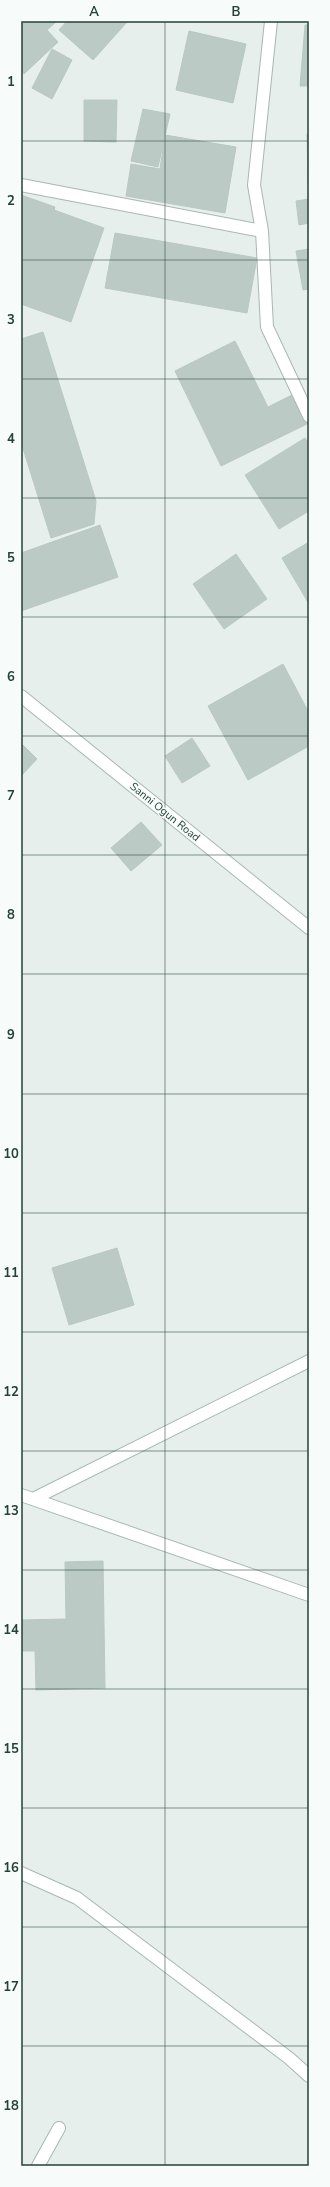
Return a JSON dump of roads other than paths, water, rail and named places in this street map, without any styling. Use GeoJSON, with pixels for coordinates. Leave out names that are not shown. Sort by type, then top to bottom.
{"type":"FeatureCollection","features":[{"type":"Feature","properties":{"kind":"street"},"geometry":{"type":"LineString","coordinates":[[271,21],[254,185],[262,231],[267,327],[309,416]]}},
{"type":"Feature","properties":{"kind":"street"},"geometry":{"type":"LineString","coordinates":[[21,185],[262,231]]}},
{"type":"Feature","properties":{"kind":"street","name":"Sanni Ogun Road"},"geometry":{"type":"LineString","coordinates":[[21,696],[309,928]]}},
{"type":"Feature","properties":{"kind":"street"},"geometry":{"type":"LineString","coordinates":[[33,1500],[309,1361]]}},
{"type":"Feature","properties":{"kind":"street"},"geometry":{"type":"LineString","coordinates":[[21,1494],[33,1500],[309,1595]]}},
{"type":"Feature","properties":{"kind":"street"},"geometry":{"type":"LineString","coordinates":[[21,1873],[77,1898],[309,2076]]}},
{"type":"Feature","properties":{"kind":"street"},"geometry":{"type":"LineString","coordinates":[[38,2166],[59,2128]]}}]}
